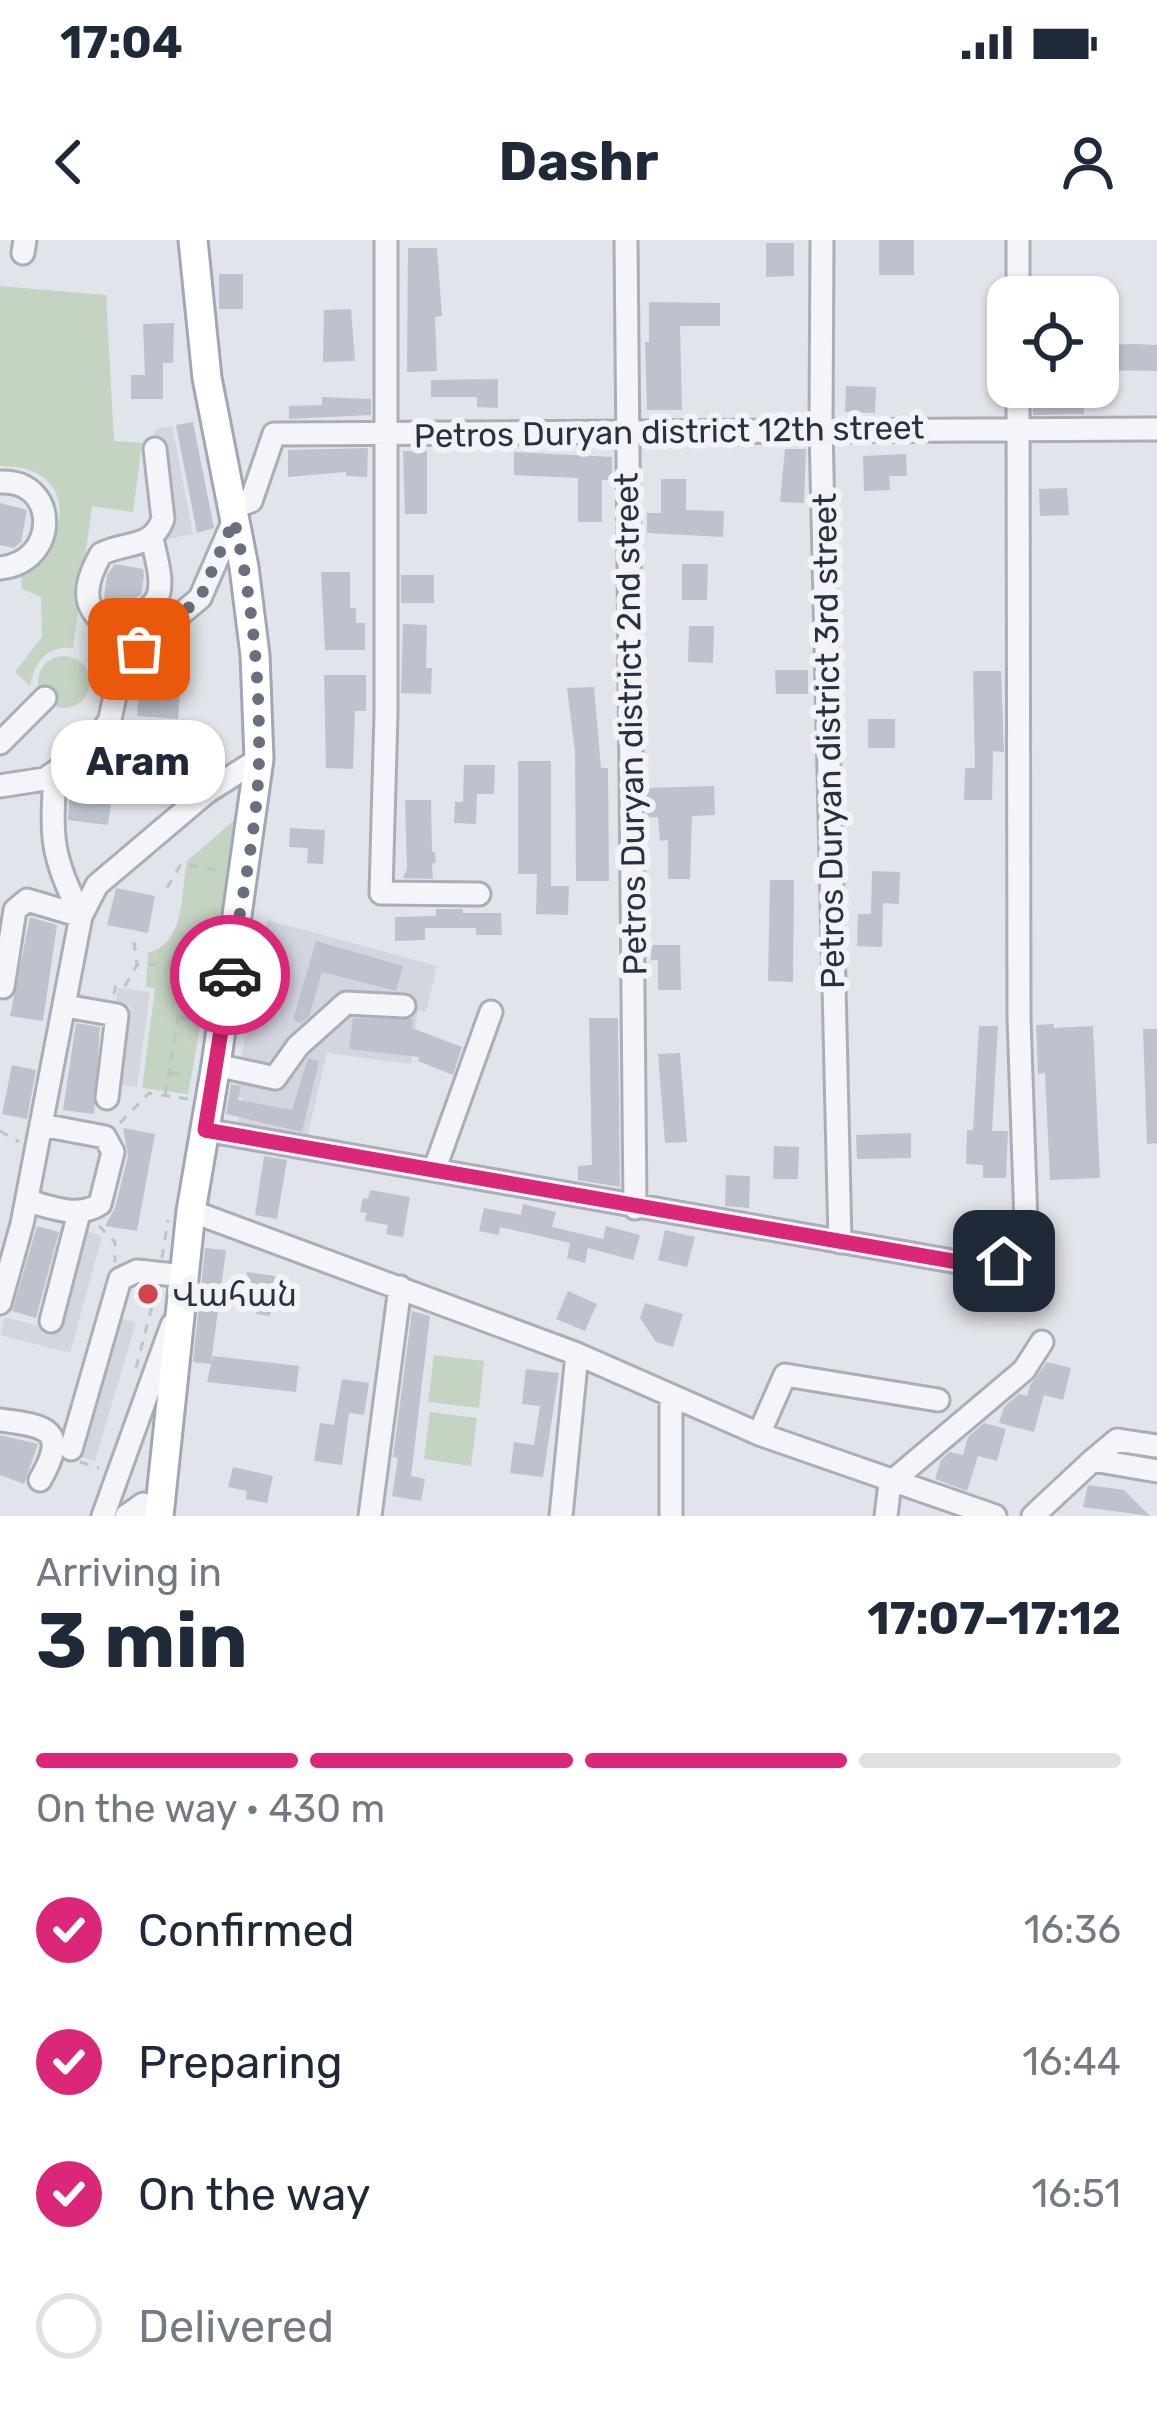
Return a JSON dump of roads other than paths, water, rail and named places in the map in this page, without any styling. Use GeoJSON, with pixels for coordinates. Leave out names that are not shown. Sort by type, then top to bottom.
{"type":"FeatureCollection","features":[{"type":"Feature","properties":{"kind":"main road"},"geometry":{"type":"LineString","coordinates":[[159,1516],[180,1210],[205,1130],[205,1071],[259,759],[255,655],[244,567],[207,378],[193,240]]}},
{"type":"Feature","properties":{"kind":"street"},"geometry":{"type":"LineString","coordinates":[[386,240],[382,892],[479,894]]}},
{"type":"Feature","properties":{"kind":"street","name":"Petros Duryan district 2nd street"},"geometry":{"type":"LineString","coordinates":[[626,240],[634,1208]]}},
{"type":"Feature","properties":{"kind":"street","name":"Petros Duryan district 3rd street"},"geometry":{"type":"LineString","coordinates":[[822,240],[821,429],[840,1242]]}},
{"type":"Feature","properties":{"kind":"street"},"geometry":{"type":"LineString","coordinates":[[1018,240],[1018,276]]}},
{"type":"Feature","properties":{"kind":"street"},"geometry":{"type":"LineString","coordinates":[[205,1130],[958,1262],[1004,1261],[1027,1252],[1018,1018],[1018,408]]}},
{"type":"Feature","properties":{"kind":"street","name":"Petros Duryan district 12th street"},"geometry":{"type":"LineString","coordinates":[[232,514],[251,501],[274,434],[1157,429]]}},
{"type":"Feature","properties":{"kind":"street"},"geometry":{"type":"LineString","coordinates":[[108,626],[149,612],[156,602],[161,579],[152,539],[163,519],[155,448]]}},
{"type":"Feature","properties":{"kind":"street"},"geometry":{"type":"LineString","coordinates":[[0,482],[27,488],[40,501],[45,516],[40,546],[29,558],[0,568]]}},
{"type":"Feature","properties":{"kind":"street"},"geometry":{"type":"LineString","coordinates":[[2,782],[45,779],[96,743],[110,719],[119,677],[139,649],[200,598],[232,514]]}},
{"type":"Feature","properties":{"kind":"street"},"geometry":{"type":"LineString","coordinates":[[139,649],[95,617],[85,596],[90,574],[108,550],[152,539]]}},
{"type":"Feature","properties":{"kind":"street"},"geometry":{"type":"LineString","coordinates":[[0,743],[45,698]]}},
{"type":"Feature","properties":{"kind":"street"},"geometry":{"type":"LineString","coordinates":[[0,1303],[27,1202],[81,916],[97,885],[207,792],[259,759]]}},
{"type":"Feature","properties":{"kind":"street"},"geometry":{"type":"LineString","coordinates":[[55,773],[51,840],[81,916]]}},
{"type":"Feature","properties":{"kind":"street"},"geometry":{"type":"LineString","coordinates":[[3,987],[15,910],[20,904],[27,900],[81,916]]}},
{"type":"Feature","properties":{"kind":"street"},"geometry":{"type":"LineString","coordinates":[[205,1071],[275,1078],[298,1046],[346,1003],[404,1006]]}},
{"type":"Feature","properties":{"kind":"street"},"geometry":{"type":"LineString","coordinates":[[65,1006],[117,1015],[107,1098]]}},
{"type":"Feature","properties":{"kind":"street"},"geometry":{"type":"LineString","coordinates":[[435,1168],[491,1012]]}},
{"type":"Feature","properties":{"kind":"street"},"geometry":{"type":"LineString","coordinates":[[27,1202],[79,1214],[100,1204],[113,1152],[105,1137],[41,1125]]}},
{"type":"Feature","properties":{"kind":"street"},"geometry":{"type":"LineString","coordinates":[[180,1210],[577,1354],[759,1434],[995,1516]]}},
{"type":"Feature","properties":{"kind":"street"},"geometry":{"type":"LineString","coordinates":[[51,1321],[79,1214]]}},
{"type":"Feature","properties":{"kind":"street"},"geometry":{"type":"LineString","coordinates":[[71,1449],[118,1282],[131,1271],[176,1282],[103,1516]]}},
{"type":"Feature","properties":{"kind":"street"},"geometry":{"type":"LineString","coordinates":[[370,1516],[400,1287]]}},
{"type":"Feature","properties":{"kind":"street"},"geometry":{"type":"LineString","coordinates":[[886,1516],[890,1483],[1024,1370],[1042,1342]]}},
{"type":"Feature","properties":{"kind":"street"},"geometry":{"type":"LineString","coordinates":[[561,1516],[577,1354]]}},
{"type":"Feature","properties":{"kind":"street"},"geometry":{"type":"LineString","coordinates":[[759,1434],[785,1376],[938,1400]]}},
{"type":"Feature","properties":{"kind":"street"},"geometry":{"type":"LineString","coordinates":[[671,1396],[671,1516]]}},
{"type":"Feature","properties":{"kind":"street"},"geometry":{"type":"LineString","coordinates":[[0,1420],[43,1426],[50,1433],[53,1444],[40,1480]]}},
{"type":"Feature","properties":{"kind":"street"},"geometry":{"type":"LineString","coordinates":[[1033,1516],[1117,1440],[1157,1446]]}},
{"type":"Feature","properties":{"kind":"street"},"geometry":{"type":"LineString","coordinates":[[1093,1460],[1157,1471]]}},
{"type":"Feature","properties":{"kind":"street"},"geometry":{"type":"LineString","coordinates":[[126,1516],[143,1504],[159,1516]]}},
{"type":"Feature","properties":{"kind":"place","name":"Aram"},"geometry":{"type":"Point","coordinates":[139,649]}},
{"type":"Feature","properties":{"kind":"place","name":"Վահան"},"geometry":{"type":"Point","coordinates":[148,1294]}}]}
